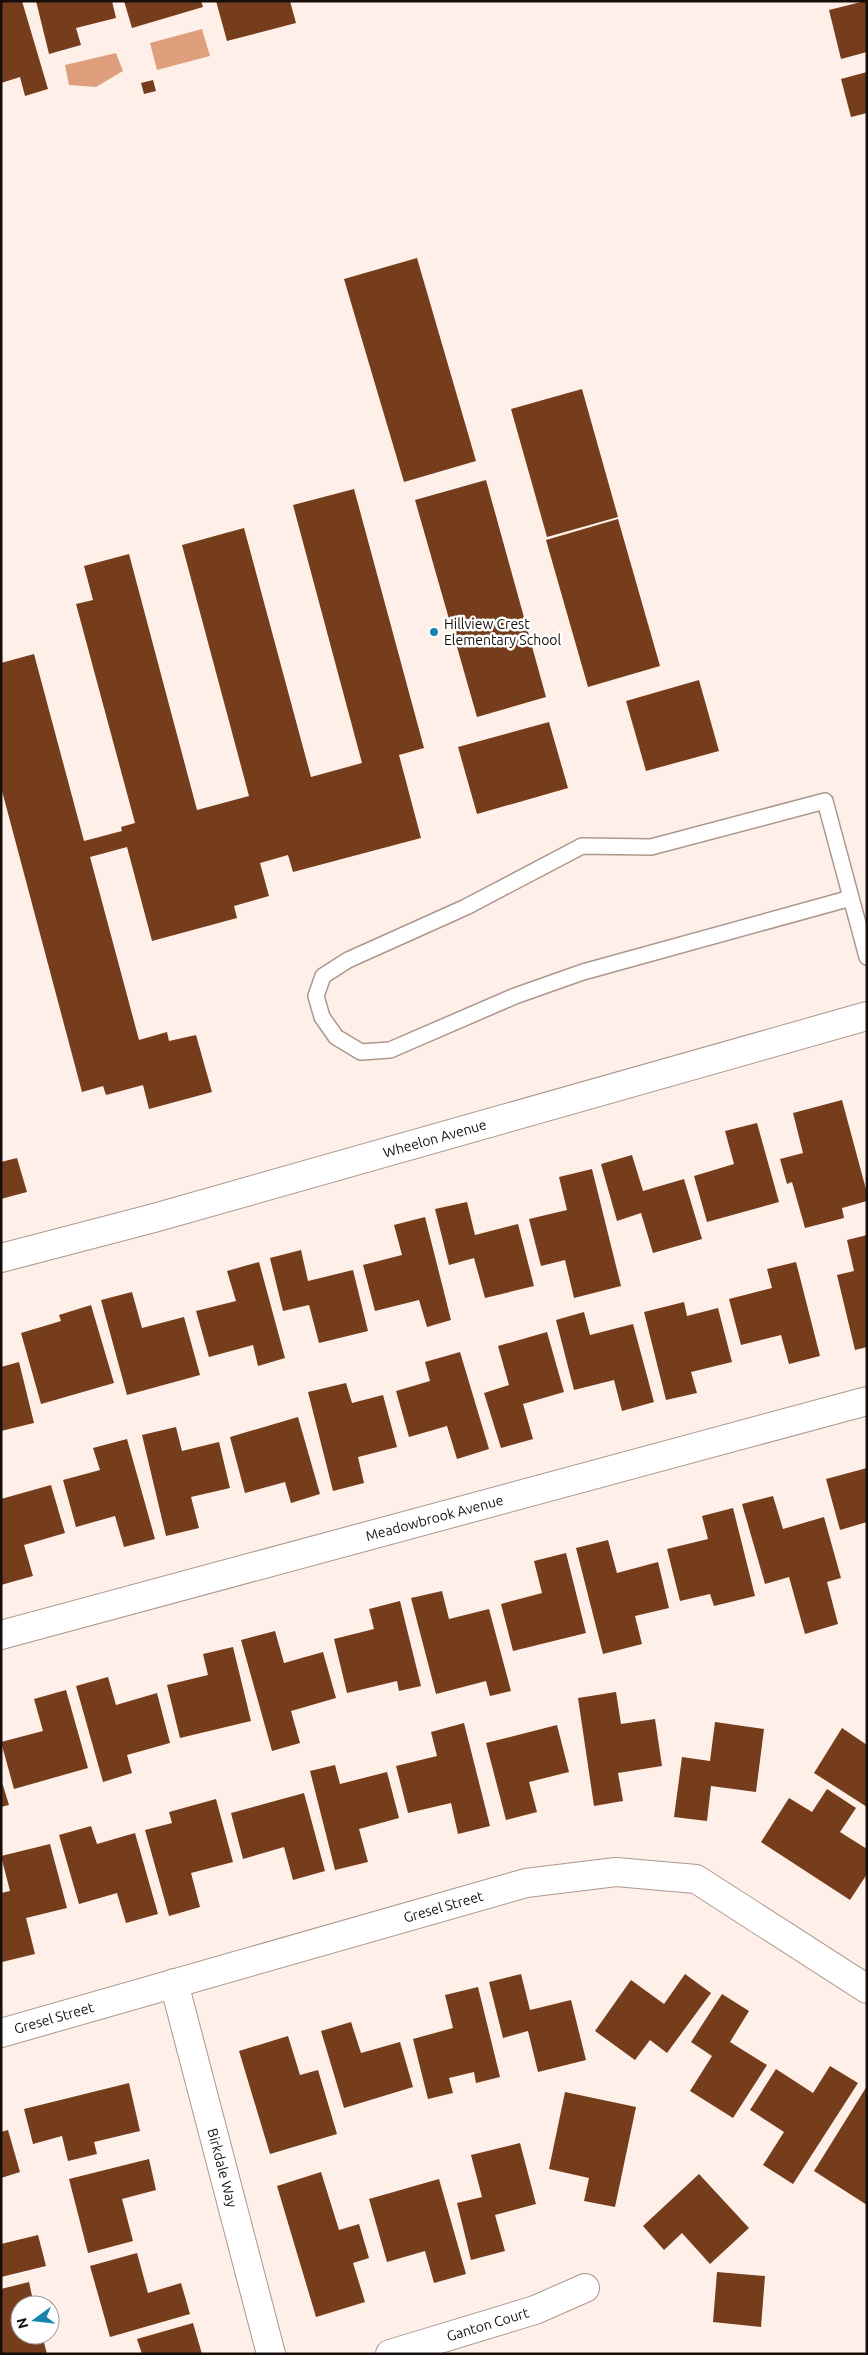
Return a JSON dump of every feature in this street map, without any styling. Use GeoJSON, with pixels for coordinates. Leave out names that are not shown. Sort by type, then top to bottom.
{"type":"FeatureCollection","features":[{"type":"Feature","properties":{"kind":"street","name":"Wheelon Avenue"},"geometry":{"type":"LineString","coordinates":[[1,1258],[154,1218],[867,1016]]}},
{"type":"Feature","properties":{"kind":"street","name":"Meadowbrook Avenue"},"geometry":{"type":"LineString","coordinates":[[1,1635],[867,1401]]}},
{"type":"Feature","properties":{"kind":"street","name":"Gresel Street"},"geometry":{"type":"LineString","coordinates":[[1,2032],[526,1883],[616,1872],[696,1880],[866,1987]]}},
{"type":"Feature","properties":{"kind":"street","name":"Birkdale Way"},"geometry":{"type":"LineString","coordinates":[[174,1983],[272,2354]]}},
{"type":"Feature","properties":{"kind":"street","name":"Ganton Court"},"geometry":{"type":"LineString","coordinates":[[390,2354],[535,2310],[585,2288]]}},
{"type":"Feature","properties":{"kind":"lane"},"geometry":{"type":"LineString","coordinates":[[851,898],[583,972],[515,996],[390,1050],[360,1052],[336,1037],[322,1017],[316,996],[323,976],[348,960],[466,907],[582,846],[651,847],[825,801],[867,957]]}},
{"type":"Feature","properties":{"kind":"shaded area"},"geometry":{"type":"Polygon","coordinates":[[[202,29],[210,56],[157,70],[150,43],[202,29]]]}},
{"type":"Feature","properties":{"kind":"shaded area"},"geometry":{"type":"Polygon","coordinates":[[[116,53],[123,71],[96,87],[69,85],[65,65],[116,53]]]}},
{"type":"Feature","properties":{"kind":"building"},"geometry":{"type":"Polygon","coordinates":[[[1,1],[22,1],[48,89],[25,96],[20,77],[1,83],[1,1]]]}},
{"type":"Feature","properties":{"kind":"building"},"geometry":{"type":"Polygon","coordinates":[[[36,1],[112,1],[116,18],[76,28],[81,45],[49,54],[36,1]]]}},
{"type":"Feature","properties":{"kind":"building"},"geometry":{"type":"Polygon","coordinates":[[[124,1],[201,1],[203,7],[132,28],[124,1]]]}},
{"type":"Feature","properties":{"kind":"building"},"geometry":{"type":"Polygon","coordinates":[[[216,1],[290,1],[296,23],[227,41],[216,1]]]}},
{"type":"Feature","properties":{"kind":"building"},"geometry":{"type":"Polygon","coordinates":[[[867,1],[867,52],[841,59],[829,10],[867,1]]]}},
{"type":"Feature","properties":{"kind":"building"},"geometry":{"type":"Polygon","coordinates":[[[867,72],[867,113],[851,117],[841,79],[867,72]]]}},
{"type":"Feature","properties":{"kind":"building"},"geometry":{"type":"Polygon","coordinates":[[[153,80],[156,91],[144,94],[141,83],[153,80]]]}},
{"type":"Feature","properties":{"kind":"building"},"geometry":{"type":"Polygon","coordinates":[[[417,258],[476,461],[404,482],[344,279],[417,258]]]}},
{"type":"Feature","properties":{"kind":"building"},"geometry":{"type":"Polygon","coordinates":[[[582,389],[618,517],[547,537],[511,409],[582,389]]]}},
{"type":"Feature","properties":{"kind":"building"},"geometry":{"type":"Polygon","coordinates":[[[486,480],[546,697],[477,717],[415,500],[486,480]]]}},
{"type":"Feature","properties":{"kind":"building"},"geometry":{"type":"Polygon","coordinates":[[[354,489],[424,748],[399,755],[421,838],[293,872],[288,855],[260,863],[269,896],[234,906],[237,918],[152,941],[127,847],[90,857],[139,1040],[167,1032],[169,1041],[196,1035],[212,1092],[149,1109],[143,1085],[106,1095],[103,1086],[82,1092],[1,787],[1,663],[34,654],[84,841],[122,831],[121,827],[135,823],[76,604],[93,600],[84,566],[129,554],[197,810],[249,796],[182,545],[244,528],[311,777],[362,763],[293,505],[354,489]]]}},
{"type":"Feature","properties":{"kind":"building"},"geometry":{"type":"Polygon","coordinates":[[[618,519],[660,666],[588,687],[546,540],[618,519]]]}},
{"type":"Feature","properties":{"kind":"building"},"geometry":{"type":"Polygon","coordinates":[[[699,680],[719,751],[646,771],[626,701],[699,680]]]}},
{"type":"Feature","properties":{"kind":"building"},"geometry":{"type":"Polygon","coordinates":[[[549,722],[568,788],[477,814],[458,747],[549,722]]]}},
{"type":"Feature","properties":{"kind":"building"},"geometry":{"type":"Polygon","coordinates":[[[842,1100],[867,1193],[867,1201],[842,1208],[844,1218],[805,1228],[792,1182],[787,1184],[780,1159],[803,1153],[793,1113],[842,1100]]]}},
{"type":"Feature","properties":{"kind":"building"},"geometry":{"type":"Polygon","coordinates":[[[757,1123],[779,1202],[707,1222],[694,1176],[734,1164],[725,1131],[757,1123]]]}},
{"type":"Feature","properties":{"kind":"building"},"geometry":{"type":"Polygon","coordinates":[[[632,1155],[643,1191],[684,1179],[702,1239],[653,1253],[641,1213],[617,1221],[601,1164],[632,1155]]]}},
{"type":"Feature","properties":{"kind":"building"},"geometry":{"type":"Polygon","coordinates":[[[17,1158],[27,1192],[1,1199],[1,1162],[17,1158]]]}},
{"type":"Feature","properties":{"kind":"building"},"geometry":{"type":"Polygon","coordinates":[[[592,1169],[621,1286],[574,1298],[565,1260],[541,1266],[529,1219],[567,1210],[559,1177],[592,1169]]]}},
{"type":"Feature","properties":{"kind":"building"},"geometry":{"type":"Polygon","coordinates":[[[467,1202],[475,1235],[518,1224],[534,1286],[485,1298],[474,1258],[449,1265],[435,1209],[467,1202]]]}},
{"type":"Feature","properties":{"kind":"building"},"geometry":{"type":"Polygon","coordinates":[[[425,1217],[451,1320],[427,1327],[419,1300],[375,1311],[363,1265],[402,1255],[394,1225],[425,1217]]]}},
{"type":"Feature","properties":{"kind":"building"},"geometry":{"type":"Polygon","coordinates":[[[867,1235],[867,1347],[855,1350],[837,1275],[854,1271],[847,1240],[867,1235]]]}},
{"type":"Feature","properties":{"kind":"building"},"geometry":{"type":"Polygon","coordinates":[[[301,1250],[308,1281],[353,1270],[368,1331],[319,1343],[309,1305],[283,1311],[270,1258],[301,1250]]]}},
{"type":"Feature","properties":{"kind":"building"},"geometry":{"type":"Polygon","coordinates":[[[259,1262],[285,1358],[258,1366],[253,1345],[209,1357],[196,1311],[236,1301],[227,1271],[259,1262]]]}},
{"type":"Feature","properties":{"kind":"building"},"geometry":{"type":"Polygon","coordinates":[[[796,1262],[820,1356],[789,1364],[781,1335],[741,1345],[729,1299],[772,1288],[767,1269],[796,1262]]]}},
{"type":"Feature","properties":{"kind":"building"},"geometry":{"type":"Polygon","coordinates":[[[132,1292],[142,1328],[184,1317],[200,1375],[127,1395],[101,1300],[132,1292]]]}},
{"type":"Feature","properties":{"kind":"building"},"geometry":{"type":"Polygon","coordinates":[[[684,1302],[687,1316],[718,1308],[732,1362],[691,1372],[697,1393],[666,1400],[644,1312],[684,1302]]]}},
{"type":"Feature","properties":{"kind":"building"},"geometry":{"type":"Polygon","coordinates":[[[91,1305],[114,1383],[41,1404],[21,1333],[61,1321],[59,1315],[91,1305]]]}},
{"type":"Feature","properties":{"kind":"building"},"geometry":{"type":"Polygon","coordinates":[[[584,1312],[590,1335],[633,1324],[654,1402],[622,1411],[614,1380],[574,1390],[556,1320],[584,1312]]]}},
{"type":"Feature","properties":{"kind":"building"},"geometry":{"type":"Polygon","coordinates":[[[547,1332],[564,1392],[523,1404],[533,1439],[501,1448],[484,1393],[509,1385],[498,1346],[547,1332]]]}},
{"type":"Feature","properties":{"kind":"building"},"geometry":{"type":"Polygon","coordinates":[[[460,1352],[489,1449],[457,1459],[447,1426],[409,1437],[396,1391],[430,1381],[425,1362],[460,1352]]]}},
{"type":"Feature","properties":{"kind":"building"},"geometry":{"type":"Polygon","coordinates":[[[19,1362],[34,1423],[1,1431],[1,1367],[19,1362]]]}},
{"type":"Feature","properties":{"kind":"building"},"geometry":{"type":"Polygon","coordinates":[[[346,1383],[352,1403],[383,1395],[397,1447],[358,1457],[364,1483],[333,1491],[308,1392],[346,1383]]]}},
{"type":"Feature","properties":{"kind":"building"},"geometry":{"type":"Polygon","coordinates":[[[298,1417],[320,1494],[291,1503],[285,1482],[245,1493],[230,1437],[298,1417]]]}},
{"type":"Feature","properties":{"kind":"building"},"geometry":{"type":"Polygon","coordinates":[[[176,1427],[182,1451],[219,1442],[230,1488],[191,1497],[199,1528],[166,1536],[142,1435],[176,1427]]]}},
{"type":"Feature","properties":{"kind":"building"},"geometry":{"type":"Polygon","coordinates":[[[127,1439],[155,1539],[124,1547],[115,1516],[76,1527],[63,1480],[100,1470],[93,1448],[127,1439]]]}},
{"type":"Feature","properties":{"kind":"building"},"geometry":{"type":"Polygon","coordinates":[[[867,1468],[867,1522],[840,1530],[826,1479],[867,1468]]]}},
{"type":"Feature","properties":{"kind":"building"},"geometry":{"type":"Polygon","coordinates":[[[51,1485],[65,1533],[24,1545],[33,1576],[1,1585],[1,1499],[51,1485]]]}},
{"type":"Feature","properties":{"kind":"building"},"geometry":{"type":"Polygon","coordinates":[[[773,1496],[783,1529],[824,1517],[841,1578],[827,1582],[838,1624],[805,1634],[789,1577],[765,1584],[742,1504],[773,1496]]]}},
{"type":"Feature","properties":{"kind":"building"},"geometry":{"type":"Polygon","coordinates":[[[733,1508],[755,1596],[714,1606],[710,1594],[680,1601],[667,1549],[708,1539],[702,1516],[733,1508]]]}},
{"type":"Feature","properties":{"kind":"building"},"geometry":{"type":"Polygon","coordinates":[[[608,1540],[617,1573],[658,1562],[669,1608],[635,1616],[642,1644],[603,1654],[576,1548],[608,1540]]]}},
{"type":"Feature","properties":{"kind":"building"},"geometry":{"type":"Polygon","coordinates":[[[566,1553],[586,1633],[513,1651],[501,1604],[542,1593],[534,1561],[566,1553]]]}},
{"type":"Feature","properties":{"kind":"building"},"geometry":{"type":"Polygon","coordinates":[[[442,1591],[449,1619],[489,1609],[511,1691],[490,1696],[486,1681],[436,1694],[411,1598],[442,1591]]]}},
{"type":"Feature","properties":{"kind":"building"},"geometry":{"type":"Polygon","coordinates":[[[400,1601],[421,1686],[399,1691],[397,1681],[347,1693],[334,1639],[374,1629],[369,1609],[400,1601]]]}},
{"type":"Feature","properties":{"kind":"building"},"geometry":{"type":"Polygon","coordinates":[[[275,1631],[284,1663],[323,1652],[336,1698],[291,1711],[300,1743],[272,1751],[241,1640],[275,1631]]]}},
{"type":"Feature","properties":{"kind":"building"},"geometry":{"type":"Polygon","coordinates":[[[233,1647],[251,1721],[180,1738],[167,1685],[208,1675],[203,1654],[233,1647]]]}},
{"type":"Feature","properties":{"kind":"building"},"geometry":{"type":"Polygon","coordinates":[[[108,1677],[116,1705],[157,1693],[170,1743],[127,1755],[132,1773],[103,1782],[76,1686],[108,1677]]]}},
{"type":"Feature","properties":{"kind":"building"},"geometry":{"type":"Polygon","coordinates":[[[66,1690],[88,1768],[14,1789],[1,1742],[43,1731],[34,1699],[66,1690]]]}},
{"type":"Feature","properties":{"kind":"building"},"geometry":{"type":"Polygon","coordinates":[[[616,1692],[621,1724],[655,1719],[662,1766],[618,1773],[623,1801],[594,1806],[578,1698],[616,1692]]]}},
{"type":"Feature","properties":{"kind":"building"},"geometry":{"type":"Polygon","coordinates":[[[715,1722],[764,1729],[756,1792],[711,1786],[707,1821],[674,1817],[682,1757],[710,1761],[715,1722]]]}},
{"type":"Feature","properties":{"kind":"building"},"geometry":{"type":"Polygon","coordinates":[[[464,1723],[490,1826],[458,1834],[451,1803],[408,1813],[396,1766],[437,1756],[431,1732],[464,1723]]]}},
{"type":"Feature","properties":{"kind":"building"},"geometry":{"type":"Polygon","coordinates":[[[557,1725],[569,1772],[529,1782],[537,1812],[506,1820],[486,1743],[557,1725]]]}},
{"type":"Feature","properties":{"kind":"building"},"geometry":{"type":"Polygon","coordinates":[[[842,1728],[867,1745],[867,1807],[814,1773],[842,1728]]]}},
{"type":"Feature","properties":{"kind":"building"},"geometry":{"type":"Polygon","coordinates":[[[335,1765],[340,1784],[387,1772],[399,1818],[359,1829],[368,1862],[335,1870],[310,1771],[335,1765]]]}},
{"type":"Feature","properties":{"kind":"building"},"geometry":{"type":"Polygon","coordinates":[[[1,1779],[9,1805],[1,1807],[1,1779]]]}},
{"type":"Feature","properties":{"kind":"building"},"geometry":{"type":"Polygon","coordinates":[[[827,1789],[856,1808],[840,1832],[867,1849],[867,1874],[850,1900],[761,1842],[789,1798],[812,1812],[827,1789]]]}},
{"type":"Feature","properties":{"kind":"building"},"geometry":{"type":"Polygon","coordinates":[[[304,1793],[325,1871],[293,1880],[284,1847],[243,1859],[231,1813],[304,1793]]]}},
{"type":"Feature","properties":{"kind":"building"},"geometry":{"type":"Polygon","coordinates":[[[216,1799],[233,1862],[191,1873],[200,1907],[169,1916],[145,1830],[172,1823],[169,1812],[216,1799]]]}},
{"type":"Feature","properties":{"kind":"building"},"geometry":{"type":"Polygon","coordinates":[[[91,1826],[97,1844],[135,1833],[158,1914],[126,1923],[117,1893],[79,1904],[59,1835],[91,1826]]]}},
{"type":"Feature","properties":{"kind":"building"},"geometry":{"type":"Polygon","coordinates":[[[50,1844],[67,1908],[26,1918],[35,1954],[2,1962],[1,1893],[10,1891],[1,1856],[50,1844]]]}},
{"type":"Feature","properties":{"kind":"building"},"geometry":{"type":"Polygon","coordinates":[[[521,1974],[530,2010],[571,2000],[586,2060],[538,2072],[528,2031],[503,2038],[489,1982],[521,1974]]]}},
{"type":"Feature","properties":{"kind":"building"},"geometry":{"type":"Polygon","coordinates":[[[685,1974],[711,1993],[667,2053],[650,2040],[635,2060],[595,2031],[631,1980],[664,2004],[685,1974]]]}},
{"type":"Feature","properties":{"kind":"building"},"geometry":{"type":"Polygon","coordinates":[[[478,1987],[500,2077],[476,2083],[474,2072],[449,2078],[453,2093],[428,2099],[413,2039],[453,2028],[445,1995],[478,1987]]]}},
{"type":"Feature","properties":{"kind":"building"},"geometry":{"type":"Polygon","coordinates":[[[722,1994],[749,2011],[730,2042],[767,2065],[733,2118],[690,2091],[712,2056],[691,2042],[722,1994]]]}},
{"type":"Feature","properties":{"kind":"building"},"geometry":{"type":"Polygon","coordinates":[[[351,2022],[361,2053],[400,2042],[413,2087],[344,2108],[321,2031],[351,2022]]]}},
{"type":"Feature","properties":{"kind":"building"},"geometry":{"type":"Polygon","coordinates":[[[288,2036],[300,2075],[318,2070],[337,2134],[270,2154],[239,2051],[288,2036]]]}},
{"type":"Feature","properties":{"kind":"building"},"geometry":{"type":"Polygon","coordinates":[[[830,2066],[858,2083],[793,2184],[763,2165],[784,2132],[750,2110],[776,2069],[813,2093],[830,2066]]]}},
{"type":"Feature","properties":{"kind":"building"},"geometry":{"type":"Polygon","coordinates":[[[129,2083],[140,2131],[94,2142],[97,2154],[68,2161],[62,2136],[33,2144],[24,2109],[129,2083]]]}},
{"type":"Feature","properties":{"kind":"building"},"geometry":{"type":"Polygon","coordinates":[[[867,2086],[867,2205],[814,2171],[867,2086]]]}},
{"type":"Feature","properties":{"kind":"building"},"geometry":{"type":"Polygon","coordinates":[[[565,2092],[636,2107],[615,2207],[584,2201],[589,2178],[549,2169],[565,2092]]]}},
{"type":"Feature","properties":{"kind":"building"},"geometry":{"type":"Polygon","coordinates":[[[8,2130],[20,2172],[1,2178],[1,2132],[8,2130]]]}},
{"type":"Feature","properties":{"kind":"building"},"geometry":{"type":"Polygon","coordinates":[[[520,2143],[536,2204],[495,2215],[505,2251],[471,2260],[457,2203],[482,2197],[471,2155],[520,2143]]]}},
{"type":"Feature","properties":{"kind":"building"},"geometry":{"type":"Polygon","coordinates":[[[149,2159],[156,2190],[122,2199],[133,2241],[88,2253],[69,2179],[149,2159]]]}},
{"type":"Feature","properties":{"kind":"building"},"geometry":{"type":"Polygon","coordinates":[[[321,2172],[339,2230],[359,2224],[369,2258],[353,2263],[365,2302],[316,2317],[277,2186],[321,2172]]]}},
{"type":"Feature","properties":{"kind":"building"},"geometry":{"type":"Polygon","coordinates":[[[699,2174],[749,2228],[710,2264],[682,2233],[664,2250],[643,2226],[699,2174]]]}},
{"type":"Feature","properties":{"kind":"building"},"geometry":{"type":"Polygon","coordinates":[[[439,2179],[466,2274],[434,2283],[425,2251],[387,2262],[369,2199],[439,2179]]]}},
{"type":"Feature","properties":{"kind":"building"},"geometry":{"type":"Polygon","coordinates":[[[38,2235],[46,2266],[1,2277],[1,2244],[38,2235]]]}},
{"type":"Feature","properties":{"kind":"building"},"geometry":{"type":"Polygon","coordinates":[[[137,2253],[148,2293],[181,2283],[190,2314],[110,2337],[90,2266],[137,2253]]]}},
{"type":"Feature","properties":{"kind":"building"},"geometry":{"type":"Polygon","coordinates":[[[717,2272],[765,2276],[761,2327],[713,2322],[717,2272]]]}},
{"type":"Feature","properties":{"kind":"building"},"geometry":{"type":"Polygon","coordinates":[[[29,2282],[32,2295],[10,2295],[10,2345],[45,2345],[47,2354],[1,2354],[1,2289],[29,2282]]]}},
{"type":"Feature","properties":{"kind":"building"},"geometry":{"type":"Polygon","coordinates":[[[193,2323],[202,2354],[142,2354],[137,2339],[193,2323]]]}},
{"type":"Feature","properties":{"kind":"place","name":"Hillview Crest Elementary School"},"geometry":{"type":"Point","coordinates":[434,632]}}]}
